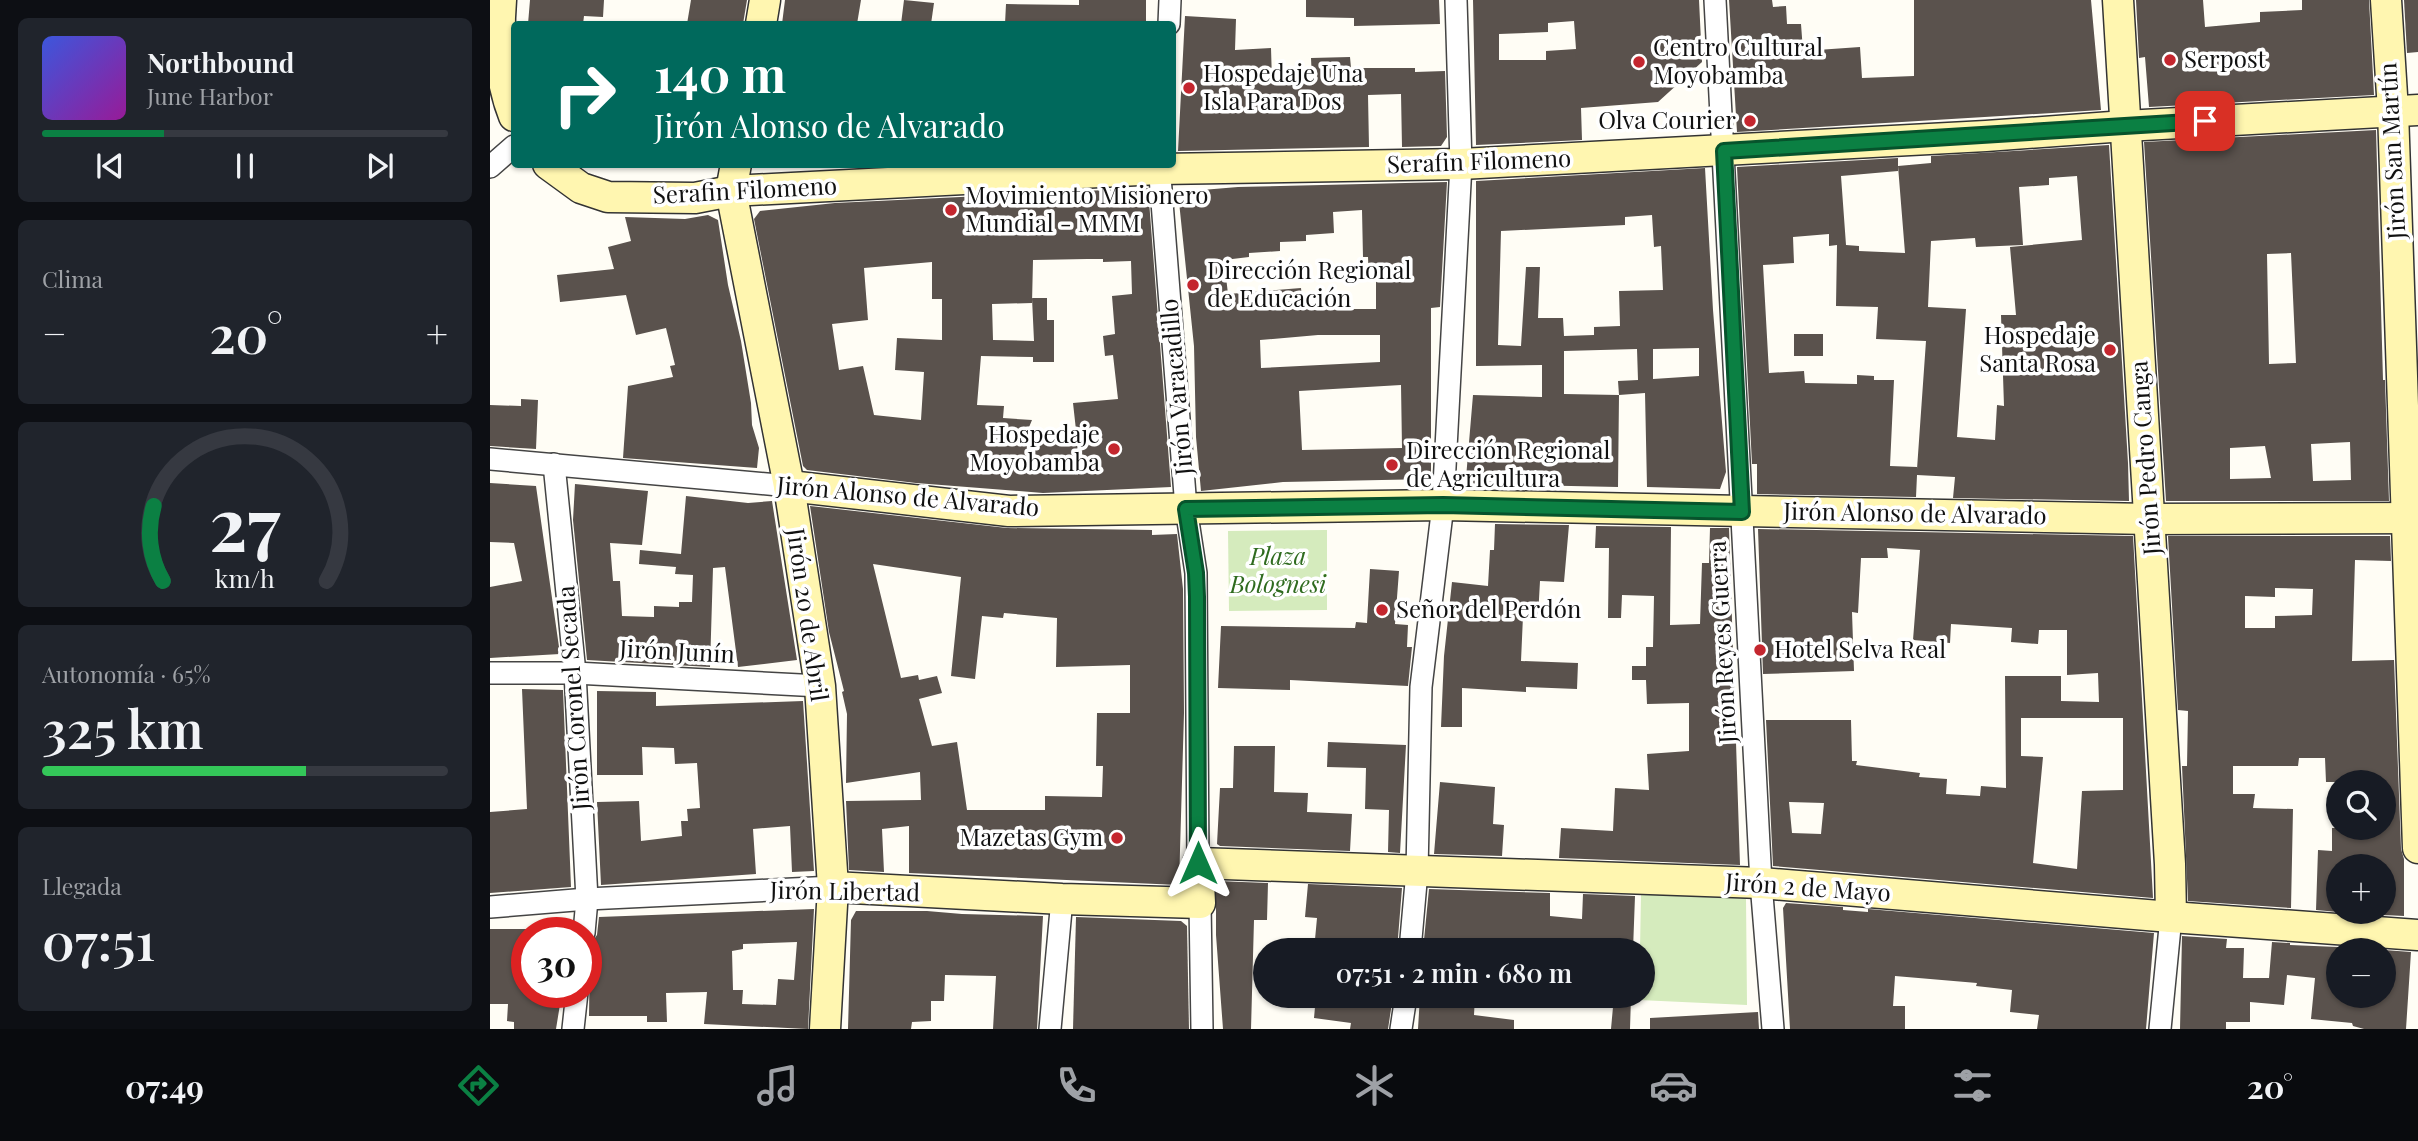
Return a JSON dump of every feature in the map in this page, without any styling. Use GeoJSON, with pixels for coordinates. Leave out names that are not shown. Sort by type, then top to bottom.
{"type":"FeatureCollection","features":[{"type":"Feature","properties":{"kind":"street"},"geometry":{"type":"LineString","coordinates":[[501,0],[501,73],[511,106]]}},
{"type":"Feature","properties":{"kind":"street"},"geometry":{"type":"LineString","coordinates":[[762,21],[765,0]]}},
{"type":"Feature","properties":{"kind":"street"},"geometry":{"type":"LineString","coordinates":[[1169,21],[1170,0]]}},
{"type":"Feature","properties":{"kind":"street"},"geometry":{"type":"LineString","coordinates":[[1411,938],[1418,871],[1421,687],[1443,505],[1461,164],[1456,0]]}},
{"type":"Feature","properties":{"kind":"street","name":"Jirón Reyes Guerra"},"geometry":{"type":"LineString","coordinates":[[1715,0],[1761,883],[1773,1029]]}},
{"type":"Feature","properties":{"kind":"street","name":"Jirón Pedro Canga"},"geometry":{"type":"LineString","coordinates":[[2118,0],[2171,864],[2171,917]]}},
{"type":"Feature","properties":{"kind":"street","name":"Jirón San Martín"},"geometry":{"type":"LineString","coordinates":[[2385,0],[2405,111],[2418,848]]}},
{"type":"Feature","properties":{"kind":"street","name":"Serafin Filomeno"},"geometry":{"type":"LineString","coordinates":[[1176,167],[1461,164],[2405,111]]}},
{"type":"Feature","properties":{"kind":"street"},"geometry":{"type":"LineString","coordinates":[[490,167],[511,149]]}},
{"type":"Feature","properties":{"kind":"street","name":"Serafin Filomeno"},"geometry":{"type":"LineString","coordinates":[[554,168],[581,188],[608,197],[695,198],[734,178],[1120,168]]}},
{"type":"Feature","properties":{"kind":"street","name":"Jirón Varacadillo"},"geometry":{"type":"LineString","coordinates":[[1159,168],[1186,509],[1197,585],[1198,863],[1202,1029]]}},
{"type":"Feature","properties":{"kind":"street","name":"Jirón 20 de Abril"},"geometry":{"type":"LineString","coordinates":[[734,178],[789,485],[820,686],[833,887],[825,1029]]}},
{"type":"Feature","properties":{"kind":"street","name":"Jirón Alonso de Alvarado"},"geometry":{"type":"LineString","coordinates":[[490,459],[789,485],[1009,511],[1443,505],[2150,519],[2412,518]]}},
{"type":"Feature","properties":{"kind":"street","name":"Jirón Coronel Secada"},"geometry":{"type":"LineString","coordinates":[[554,464],[575,673],[587,899],[585,917]]}},
{"type":"Feature","properties":{"kind":"street","name":"Jirón Junín"},"geometry":{"type":"LineString","coordinates":[[490,673],[575,673],[820,686]]}},
{"type":"Feature","properties":{"kind":"street","name":"Jirón 2 de Mayo"},"geometry":{"type":"LineString","coordinates":[[1198,863],[1761,883],[2171,917],[2418,934]]}},
{"type":"Feature","properties":{"kind":"street","name":"Jirón Libertad"},"geometry":{"type":"LineString","coordinates":[[490,907],[587,899],[833,887],[1062,900],[1200,903]]}},
{"type":"Feature","properties":{"kind":"street"},"geometry":{"type":"LineString","coordinates":[[1050,1029],[1062,900]]}},
{"type":"Feature","properties":{"kind":"street"},"geometry":{"type":"LineString","coordinates":[[2160,1029],[2171,917]]}},
{"type":"Feature","properties":{"kind":"street"},"geometry":{"type":"LineString","coordinates":[[573,1029],[575,1008]]}},
{"type":"Feature","properties":{"kind":"street"},"geometry":{"type":"LineString","coordinates":[[1401,1029],[1404,1008]]}},
{"type":"Feature","properties":{"kind":"green space","name":"Plaza Bolognesi"},"geometry":{"type":"Polygon","coordinates":[[[1327,530],[1327,610],[1229,611],[1228,531],[1327,530]]]}},
{"type":"Feature","properties":{"kind":"green space"},"geometry":{"type":"Polygon","coordinates":[[[1641,894],[1746,897],[1747,1005],[1655,1001],[1655,938],[1640,938],[1641,894]]]}},
{"type":"Feature","properties":{"kind":"building"},"geometry":{"type":"Polygon","coordinates":[[[530,0],[604,0],[603,17],[584,16],[583,21],[528,21],[530,0]]]}},
{"type":"Feature","properties":{"kind":"building"},"geometry":{"type":"Polygon","coordinates":[[[691,0],[747,0],[744,21],[688,21],[691,0]]]}},
{"type":"Feature","properties":{"kind":"building"},"geometry":{"type":"Polygon","coordinates":[[[785,0],[861,0],[858,21],[782,21],[785,0]]]}},
{"type":"Feature","properties":{"kind":"building"},"geometry":{"type":"Polygon","coordinates":[[[904,0],[934,3],[931,21],[901,21],[904,0]]]}},
{"type":"Feature","properties":{"kind":"building"},"geometry":{"type":"Polygon","coordinates":[[[1079,0],[1146,0],[1146,21],[1005,21],[1006,4],[1079,5],[1079,0]]]}},
{"type":"Feature","properties":{"kind":"building"},"geometry":{"type":"Polygon","coordinates":[[[1306,0],[1439,0],[1440,24],[1354,26],[1354,18],[1306,17],[1306,0]]]}},
{"type":"Feature","properties":{"kind":"building"},"geometry":{"type":"Polygon","coordinates":[[[1473,0],[1699,0],[1702,62],[1658,102],[1581,108],[1582,140],[1476,145],[1473,0]],[[1574,21],[1548,23],[1548,32],[1499,34],[1499,60],[1546,60],[1546,51],[1576,49],[1574,21]]]}},
{"type":"Feature","properties":{"kind":"building"},"geometry":{"type":"Polygon","coordinates":[[[1729,0],[1772,0],[1773,7],[1786,6],[1787,24],[1801,24],[1803,51],[1860,47],[1862,78],[1914,76],[1914,0],[2091,0],[2101,110],[1737,132],[1729,0]]]}},
{"type":"Feature","properties":{"kind":"building"},"geometry":{"type":"Polygon","coordinates":[[[2136,0],[2203,0],[2205,27],[2260,22],[2260,12],[2302,10],[2302,0],[2369,0],[2374,95],[2149,107],[2145,57],[2139,58],[2136,0]]]}},
{"type":"Feature","properties":{"kind":"building"},"geometry":{"type":"Polygon","coordinates":[[[2404,0],[2418,0],[2418,52],[2407,53],[2404,0]]]}},
{"type":"Feature","properties":{"kind":"building"},"geometry":{"type":"Polygon","coordinates":[[[1185,16],[1236,19],[1235,50],[1271,48],[1272,81],[1312,80],[1311,58],[1350,57],[1351,68],[1445,71],[1447,137],[1441,146],[1402,147],[1401,94],[1368,95],[1369,147],[1178,151],[1185,16]]]}},
{"type":"Feature","properties":{"kind":"building"},"geometry":{"type":"Polygon","coordinates":[[[2376,130],[2389,501],[2166,501],[2144,142],[2376,130]],[[2291,253],[2267,254],[2269,364],[2296,363],[2291,253]],[[2350,442],[2311,444],[2313,481],[2351,480],[2350,442]],[[2265,446],[2230,448],[2230,479],[2271,478],[2265,446]]]}},
{"type":"Feature","properties":{"kind":"building"},"geometry":{"type":"Polygon","coordinates":[[[2109,145],[2129,501],[1953,498],[1955,477],[1917,475],[1916,497],[1757,494],[1757,464],[1752,464],[1737,167],[1898,158],[1898,166],[1931,163],[1931,156],[2109,145]],[[1898,166],[1898,171],[1841,176],[1846,245],[1859,246],[1859,251],[1905,253],[1898,166]],[[2077,176],[2049,178],[2049,185],[2019,187],[2023,245],[1976,247],[1975,238],[1931,241],[1928,307],[1966,309],[1957,437],[1995,440],[1997,405],[2004,406],[2001,315],[2016,315],[2010,247],[2082,240],[2077,176]],[[1829,234],[1793,237],[1794,263],[1763,265],[1769,373],[1804,371],[1805,383],[1857,384],[1857,375],[1874,376],[1874,380],[1894,380],[1890,466],[1917,469],[1926,341],[1876,339],[1878,307],[1836,306],[1837,245],[1829,246],[1829,234]]]}},
{"type":"Feature","properties":{"kind":"building"},"geometry":{"type":"Polygon","coordinates":[[[1705,168],[1726,472],[1720,489],[1647,487],[1645,393],[1619,395],[1618,487],[1470,484],[1466,478],[1473,395],[1542,397],[1542,365],[1476,366],[1476,181],[1705,168]],[[1652,215],[1625,217],[1625,225],[1501,231],[1498,345],[1521,346],[1526,267],[1540,267],[1538,318],[1563,318],[1564,336],[1594,335],[1594,327],[1620,326],[1619,291],[1663,290],[1661,246],[1654,247],[1652,215]],[[1699,348],[1653,349],[1653,379],[1699,376],[1699,348]],[[1637,349],[1564,351],[1564,394],[1619,395],[1618,381],[1638,380],[1637,349]]]}},
{"type":"Feature","properties":{"kind":"building"},"geometry":{"type":"Polygon","coordinates":[[[1447,182],[1440,307],[1431,308],[1431,479],[1283,482],[1201,491],[1196,437],[1194,346],[1178,192],[1238,187],[1447,182]],[[1362,210],[1333,212],[1334,233],[1306,235],[1306,241],[1280,242],[1280,251],[1249,253],[1249,257],[1224,260],[1228,294],[1301,288],[1303,309],[1376,309],[1376,280],[1369,280],[1368,257],[1363,257],[1362,210]],[[1318,335],[1260,340],[1261,368],[1380,362],[1380,335],[1318,335]],[[1401,385],[1299,391],[1302,450],[1402,448],[1401,385]]]}},
{"type":"Feature","properties":{"kind":"building"},"geometry":{"type":"Polygon","coordinates":[[[1148,188],[1171,487],[1043,493],[916,483],[807,470],[803,466],[754,219],[760,211],[835,203],[1148,188]],[[1033,260],[1032,298],[1047,298],[1047,320],[1054,320],[1054,362],[1033,362],[1033,357],[981,356],[977,405],[1004,406],[1003,418],[1032,420],[1027,432],[1076,430],[1073,403],[1118,399],[1113,355],[1105,356],[1103,336],[1115,334],[1112,296],[1132,294],[1131,261],[1033,260]],[[932,262],[864,268],[868,320],[832,324],[839,370],[863,366],[874,415],[921,420],[924,372],[895,370],[897,338],[942,340],[942,299],[932,299],[932,262]],[[1032,300],[1032,303],[992,304],[993,340],[1034,341],[1032,300]]]}},
{"type":"Feature","properties":{"kind":"building"},"geometry":{"type":"Polygon","coordinates":[[[708,215],[718,220],[728,285],[741,341],[752,425],[759,448],[757,468],[623,458],[628,386],[673,377],[670,366],[675,365],[666,328],[636,335],[626,295],[560,302],[557,275],[614,269],[608,247],[631,241],[625,217],[685,219],[708,215]]]}},
{"type":"Feature","properties":{"kind":"building"},"geometry":{"type":"Polygon","coordinates":[[[1794,334],[1823,334],[1823,356],[1794,356],[1794,334]]]}},
{"type":"Feature","properties":{"kind":"building"},"geometry":{"type":"Polygon","coordinates":[[[521,399],[538,400],[536,449],[490,446],[490,405],[521,406],[521,399]]]}},
{"type":"Feature","properties":{"kind":"building"},"geometry":{"type":"Polygon","coordinates":[[[490,483],[536,486],[560,654],[490,658],[490,587],[522,581],[514,543],[490,542],[490,483]]]}},
{"type":"Feature","properties":{"kind":"building"},"geometry":{"type":"Polygon","coordinates":[[[575,484],[648,491],[642,545],[610,543],[613,581],[620,581],[622,616],[654,617],[654,606],[679,607],[679,602],[692,602],[693,575],[675,574],[676,567],[639,564],[640,550],[681,554],[686,496],[748,503],[772,501],[797,660],[738,667],[725,567],[713,568],[710,667],[587,660],[573,520],[575,484]]]}},
{"type":"Feature","properties":{"kind":"building"},"geometry":{"type":"Polygon","coordinates":[[[810,506],[1007,528],[1152,530],[1152,535],[1177,534],[1183,589],[1184,713],[1179,885],[909,873],[909,826],[882,829],[884,872],[849,870],[846,801],[921,800],[920,772],[846,783],[847,714],[829,632],[810,506]],[[873,564],[901,678],[918,675],[919,680],[937,676],[942,693],[919,699],[932,746],[957,742],[967,810],[1045,810],[1045,796],[1102,797],[1103,766],[1096,766],[1097,713],[1130,713],[1130,665],[1056,667],[1057,618],[1004,613],[1003,618],[982,616],[975,679],[951,676],[961,577],[873,564]]]}},
{"type":"Feature","properties":{"kind":"building"},"geometry":{"type":"Polygon","coordinates":[[[1495,524],[1569,525],[1564,582],[1540,581],[1538,617],[1523,616],[1521,661],[1578,663],[1577,689],[1526,687],[1526,692],[1462,688],[1462,727],[1441,727],[1444,656],[1452,582],[1488,586],[1495,524]]]}},
{"type":"Feature","properties":{"kind":"building"},"geometry":{"type":"Polygon","coordinates":[[[1596,526],[1671,527],[1670,625],[1700,624],[1702,563],[1709,563],[1710,528],[1729,528],[1740,865],[1559,858],[1561,828],[1613,831],[1615,788],[1649,790],[1647,754],[1689,751],[1689,703],[1647,704],[1646,680],[1632,680],[1632,666],[1646,666],[1646,647],[1653,647],[1654,596],[1622,595],[1621,618],[1608,618],[1609,548],[1595,548],[1596,526]]]}},
{"type":"Feature","properties":{"kind":"building"},"geometry":{"type":"Polygon","coordinates":[[[1758,529],[2133,536],[2153,898],[1773,866],[1766,720],[1851,720],[1852,761],[1857,761],[1856,765],[1920,773],[1919,777],[1947,779],[1946,794],[1980,796],[1981,786],[2006,788],[2005,676],[2061,676],[2061,701],[2099,702],[2098,673],[2067,675],[2067,630],[2039,630],[2038,644],[2011,642],[2012,628],[1951,624],[1950,643],[1913,640],[1920,550],[1887,548],[1888,558],[1861,558],[1858,613],[1852,612],[1854,671],[1763,674],[1758,529]],[[2021,718],[2021,756],[2043,757],[2033,863],[2077,869],[2082,791],[2123,790],[2123,718],[2021,718]],[[1789,802],[1792,833],[1821,834],[1824,803],[1789,802]]]}},
{"type":"Feature","properties":{"kind":"building"},"geometry":{"type":"Polygon","coordinates":[[[2168,536],[2390,536],[2391,561],[2355,560],[2352,661],[2394,660],[2401,849],[2404,859],[2404,916],[2396,916],[2396,854],[2326,854],[2326,911],[2316,910],[2318,850],[2332,851],[2332,840],[2396,840],[2396,770],[2326,770],[2326,782],[2325,758],[2299,758],[2298,766],[2233,766],[2233,794],[2255,794],[2253,808],[2293,809],[2291,908],[2188,901],[2182,766],[2187,766],[2188,711],[2178,710],[2168,536]],[[2275,588],[2275,597],[2245,596],[2245,628],[2275,628],[2275,616],[2312,615],[2313,589],[2275,588]]]}},
{"type":"Feature","properties":{"kind":"building"},"geometry":{"type":"Polygon","coordinates":[[[1370,569],[1399,571],[1395,624],[1408,625],[1407,647],[1412,647],[1408,686],[1290,680],[1290,690],[1218,688],[1221,626],[1355,628],[1356,622],[1367,623],[1370,569]]]}},
{"type":"Feature","properties":{"kind":"building"},"geometry":{"type":"Polygon","coordinates":[[[522,689],[563,690],[571,887],[490,893],[490,812],[527,809],[522,689]]]}},
{"type":"Feature","properties":{"kind":"building"},"geometry":{"type":"Polygon","coordinates":[[[597,691],[656,692],[656,706],[803,701],[814,871],[792,872],[790,826],[753,829],[756,874],[601,885],[597,802],[639,801],[641,841],[682,836],[681,821],[688,821],[687,809],[700,808],[697,763],[675,764],[674,748],[642,747],[643,775],[597,775],[597,691]]]}},
{"type":"Feature","properties":{"kind":"building"},"geometry":{"type":"Polygon","coordinates":[[[1328,742],[1406,745],[1400,853],[1388,852],[1389,810],[1365,809],[1366,768],[1327,767],[1328,742]]]}},
{"type":"Feature","properties":{"kind":"building"},"geometry":{"type":"Polygon","coordinates":[[[1234,746],[1275,746],[1274,792],[1308,793],[1307,812],[1352,814],[1350,851],[1217,844],[1220,788],[1233,788],[1234,746]]]}},
{"type":"Feature","properties":{"kind":"building"},"geometry":{"type":"Polygon","coordinates":[[[1440,782],[1495,787],[1493,824],[1504,825],[1502,856],[1434,854],[1440,782]]]}},
{"type":"Feature","properties":{"kind":"building"},"geometry":{"type":"Polygon","coordinates":[[[1216,881],[1268,883],[1267,920],[1254,920],[1251,1029],[1223,1029],[1216,935],[1216,881]]]}},
{"type":"Feature","properties":{"kind":"building"},"geometry":{"type":"Polygon","coordinates":[[[1308,884],[1402,888],[1398,938],[1315,938],[1317,918],[1305,917],[1308,884]]]}},
{"type":"Feature","properties":{"kind":"building"},"geometry":{"type":"Polygon","coordinates":[[[1429,889],[1550,893],[1550,916],[1582,919],[1583,894],[1635,896],[1633,938],[1424,938],[1429,889]]]}},
{"type":"Feature","properties":{"kind":"building"},"geometry":{"type":"Polygon","coordinates":[[[1786,903],[1843,907],[1843,910],[1868,912],[1868,909],[2154,933],[2146,1029],[2037,1029],[2039,1015],[2010,1012],[2012,990],[1976,986],[1977,983],[1895,976],[1893,1006],[1905,1006],[1905,1029],[1790,1029],[1783,908],[1786,903]]]}},
{"type":"Feature","properties":{"kind":"building"},"geometry":{"type":"Polygon","coordinates":[[[814,909],[808,1029],[704,1024],[707,992],[666,993],[667,1022],[647,1022],[647,1016],[589,1016],[589,1008],[602,1008],[602,917],[599,917],[814,909]],[[797,942],[743,944],[743,949],[732,951],[733,990],[743,990],[742,1004],[776,1005],[778,979],[794,980],[797,942]]]}},
{"type":"Feature","properties":{"kind":"building"},"geometry":{"type":"Polygon","coordinates":[[[856,911],[1043,916],[1037,1029],[993,1029],[996,976],[945,975],[944,1001],[931,1001],[931,1021],[912,1022],[911,1029],[848,1029],[851,920],[856,911]]]}},
{"type":"Feature","properties":{"kind":"building"},"geometry":{"type":"Polygon","coordinates":[[[1076,917],[1181,921],[1187,926],[1189,1029],[1073,1029],[1076,917]]]}},
{"type":"Feature","properties":{"kind":"building"},"geometry":{"type":"Polygon","coordinates":[[[490,929],[511,929],[511,1008],[559,1008],[556,1029],[514,1029],[514,1022],[507,1021],[508,1004],[490,1004],[490,929]]]}},
{"type":"Feature","properties":{"kind":"building"},"geometry":{"type":"Polygon","coordinates":[[[2182,936],[2227,939],[2226,948],[2244,948],[2243,978],[2269,978],[2272,942],[2326,946],[2326,1008],[2396,1008],[2396,951],[2411,952],[2406,1029],[2364,1029],[2353,1026],[2352,1023],[2311,1019],[2315,978],[2287,975],[2284,1005],[2250,1002],[2250,1022],[2226,1022],[2226,1029],[2180,1029],[2182,936]]]}},
{"type":"Feature","properties":{"kind":"building"},"geometry":{"type":"Polygon","coordinates":[[[1315,1008],[1391,1008],[1388,1029],[1350,1029],[1351,1023],[1314,1018],[1315,1008]]]}},
{"type":"Feature","properties":{"kind":"building"},"geometry":{"type":"Polygon","coordinates":[[[1419,1008],[1474,1008],[1474,1015],[1514,1020],[1514,1029],[1418,1029],[1419,1008]]]}},
{"type":"Feature","properties":{"kind":"building"},"geometry":{"type":"Polygon","coordinates":[[[1613,1008],[1631,1008],[1630,1029],[1611,1029],[1613,1008]]]}},
{"type":"Feature","properties":{"kind":"building"},"geometry":{"type":"Polygon","coordinates":[[[1758,1012],[1759,1029],[1650,1029],[1650,1018],[1758,1012]]]}},
{"type":"Feature","properties":{"kind":"place","name":"Serpost"},"geometry":{"type":"Point","coordinates":[2170,60]}},
{"type":"Feature","properties":{"kind":"place","name":"Centro Cultural Moyobamba"},"geometry":{"type":"Point","coordinates":[1639,62]}},
{"type":"Feature","properties":{"kind":"place","name":"Hospedaje Una Isla Para Dos"},"geometry":{"type":"Point","coordinates":[1189,88]}},
{"type":"Feature","properties":{"kind":"place","name":"Olva Courier"},"geometry":{"type":"Point","coordinates":[1750,121]}},
{"type":"Feature","properties":{"kind":"place","name":"Movimiento Misionero Mundial - MMM"},"geometry":{"type":"Point","coordinates":[951,210]}},
{"type":"Feature","properties":{"kind":"place","name":"Dirección Regional de Educación"},"geometry":{"type":"Point","coordinates":[1193,285]}},
{"type":"Feature","properties":{"kind":"place","name":"Hospedaje Santa Rosa"},"geometry":{"type":"Point","coordinates":[2110,350]}},
{"type":"Feature","properties":{"kind":"place","name":"Hospedaje Moyobamba"},"geometry":{"type":"Point","coordinates":[1114,449]}},
{"type":"Feature","properties":{"kind":"place","name":"Dirección Regional de Agricultura"},"geometry":{"type":"Point","coordinates":[1392,465]}},
{"type":"Feature","properties":{"kind":"place","name":"Señor del Perdón"},"geometry":{"type":"Point","coordinates":[1382,610]}},
{"type":"Feature","properties":{"kind":"place","name":"Hotel Selva Real"},"geometry":{"type":"Point","coordinates":[1760,650]}},
{"type":"Feature","properties":{"kind":"place","name":"Mazetas Gym"},"geometry":{"type":"Point","coordinates":[1117,838]}},
{"type":"Feature","properties":{"kind":"route"},"geometry":{"type":"LineString","coordinates":[[1198,863],[1198,622],[1196,573],[1186,509],[1443,505],[1742,512],[1724,151],[2205,121]]}}]}
